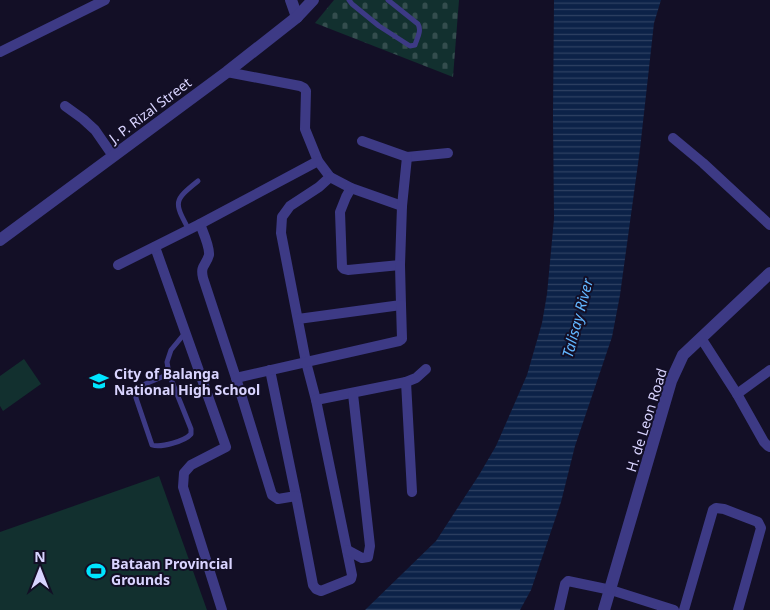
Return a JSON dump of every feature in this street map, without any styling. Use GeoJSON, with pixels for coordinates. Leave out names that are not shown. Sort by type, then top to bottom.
{"type":"FeatureCollection","features":[{"type":"Feature","properties":{"kind":"street"},"geometry":{"type":"LineString","coordinates":[[0,52],[105,0]]}},
{"type":"Feature","properties":{"kind":"street"},"geometry":{"type":"LineString","coordinates":[[291,0],[297,17]]}},
{"type":"Feature","properties":{"kind":"street","name":"J. P. Rizal Street"},"geometry":{"type":"LineString","coordinates":[[0,240],[227,72],[297,17],[313,0]]}},
{"type":"Feature","properties":{"kind":"street"},"geometry":{"type":"LineString","coordinates":[[227,72],[304,88],[306,91],[305,129],[318,161],[330,177],[351,188],[402,206]]}},
{"type":"Feature","properties":{"kind":"street"},"geometry":{"type":"LineString","coordinates":[[66,106],[95,130],[113,156]]}},
{"type":"Feature","properties":{"kind":"street"},"geometry":{"type":"LineString","coordinates":[[673,138],[703,163],[770,226]]}},
{"type":"Feature","properties":{"kind":"street"},"geometry":{"type":"LineString","coordinates":[[362,141],[407,157],[448,153]]}},
{"type":"Feature","properties":{"kind":"street"},"geometry":{"type":"LineString","coordinates":[[236,378],[402,339],[400,265],[402,206],[407,157]]}},
{"type":"Feature","properties":{"kind":"street"},"geometry":{"type":"LineString","coordinates":[[118,265],[189,230],[318,161]]}},
{"type":"Feature","properties":{"kind":"street"},"geometry":{"type":"LineString","coordinates":[[270,370],[313,585],[321,591],[351,578],[352,575],[316,400],[306,362],[282,233],[282,218],[290,206],[330,177]]}},
{"type":"Feature","properties":{"kind":"street"},"geometry":{"type":"LineString","coordinates":[[351,188],[340,212],[342,267],[344,270],[348,270],[400,265]]}},
{"type":"Feature","properties":{"kind":"street"},"geometry":{"type":"LineString","coordinates":[[200,224],[209,248],[209,254],[201,271],[202,278],[236,378],[272,495],[278,499],[296,496]]}},
{"type":"Feature","properties":{"kind":"street"},"geometry":{"type":"LineString","coordinates":[[155,247],[226,447],[191,465],[184,473],[183,487],[222,610]]}},
{"type":"Feature","properties":{"kind":"street","name":"H. de Leon Road"},"geometry":{"type":"LineString","coordinates":[[604,610],[671,381],[683,355],[770,273]]}},
{"type":"Feature","properties":{"kind":"street"},"geometry":{"type":"LineString","coordinates":[[298,318],[401,305]]}},
{"type":"Feature","properties":{"kind":"street"},"geometry":{"type":"LineString","coordinates":[[701,338],[737,394],[764,442],[770,447]]}},
{"type":"Feature","properties":{"kind":"street"},"geometry":{"type":"LineString","coordinates":[[316,400],[406,382],[416,378],[426,369]]}},
{"type":"Feature","properties":{"kind":"street"},"geometry":{"type":"LineString","coordinates":[[737,394],[770,370]]}},
{"type":"Feature","properties":{"kind":"street"},"geometry":{"type":"LineString","coordinates":[[406,382],[412,492]]}},
{"type":"Feature","properties":{"kind":"street"},"geometry":{"type":"LineString","coordinates":[[347,550],[362,558],[368,557],[370,546],[353,394]]}},
{"type":"Feature","properties":{"kind":"street"},"geometry":{"type":"LineString","coordinates":[[684,610],[713,510],[714,508],[719,508],[758,522],[761,528],[738,610]]}},
{"type":"Feature","properties":{"kind":"street"},"geometry":{"type":"LineString","coordinates":[[559,610],[565,584],[568,582],[611,590],[674,610]]}},
{"type":"Feature","properties":{"kind":"lane"},"geometry":{"type":"LineString","coordinates":[[348,0],[378,26],[410,46],[415,46],[420,27],[388,0]]}},
{"type":"Feature","properties":{"kind":"lane"},"geometry":{"type":"LineString","coordinates":[[189,230],[180,214],[178,204],[183,193],[198,181]]}},
{"type":"Feature","properties":{"kind":"lane"},"geometry":{"type":"LineString","coordinates":[[169,374],[135,390],[152,445],[155,446],[181,440],[189,437],[191,434],[191,429],[169,374],[167,362],[171,350],[186,333]]}},
{"type":"Feature","properties":{"kind":"green space"},"geometry":{"type":"Polygon","coordinates":[[[334,0],[459,0],[453,77],[315,23],[334,0]]]}},
{"type":"Feature","properties":{"kind":"green space"},"geometry":{"type":"Polygon","coordinates":[[[24,359],[41,384],[3,411],[0,406],[0,376],[24,359]]]}},
{"type":"Feature","properties":{"kind":"green space","name":"Bataan Provincial Grounds"},"geometry":{"type":"Polygon","coordinates":[[[159,476],[207,610],[0,610],[0,532],[159,476]]]}},
{"type":"Feature","properties":{"kind":"water","name":"Talisay River"},"geometry":{"type":"Polygon","coordinates":[[[554,0],[661,0],[654,23],[640,149],[620,295],[612,337],[575,446],[561,502],[531,590],[520,610],[365,610],[436,541],[496,446],[527,375],[542,323],[547,294],[554,219],[554,0]]]}},
{"type":"Feature","properties":{"kind":"place","name":"City of Balanga National High School"},"geometry":{"type":"Point","coordinates":[99,381]}},
{"type":"Feature","properties":{"kind":"place","name":"Bataan Provincial Grounds"},"geometry":{"type":"Point","coordinates":[96,571]}}]}
